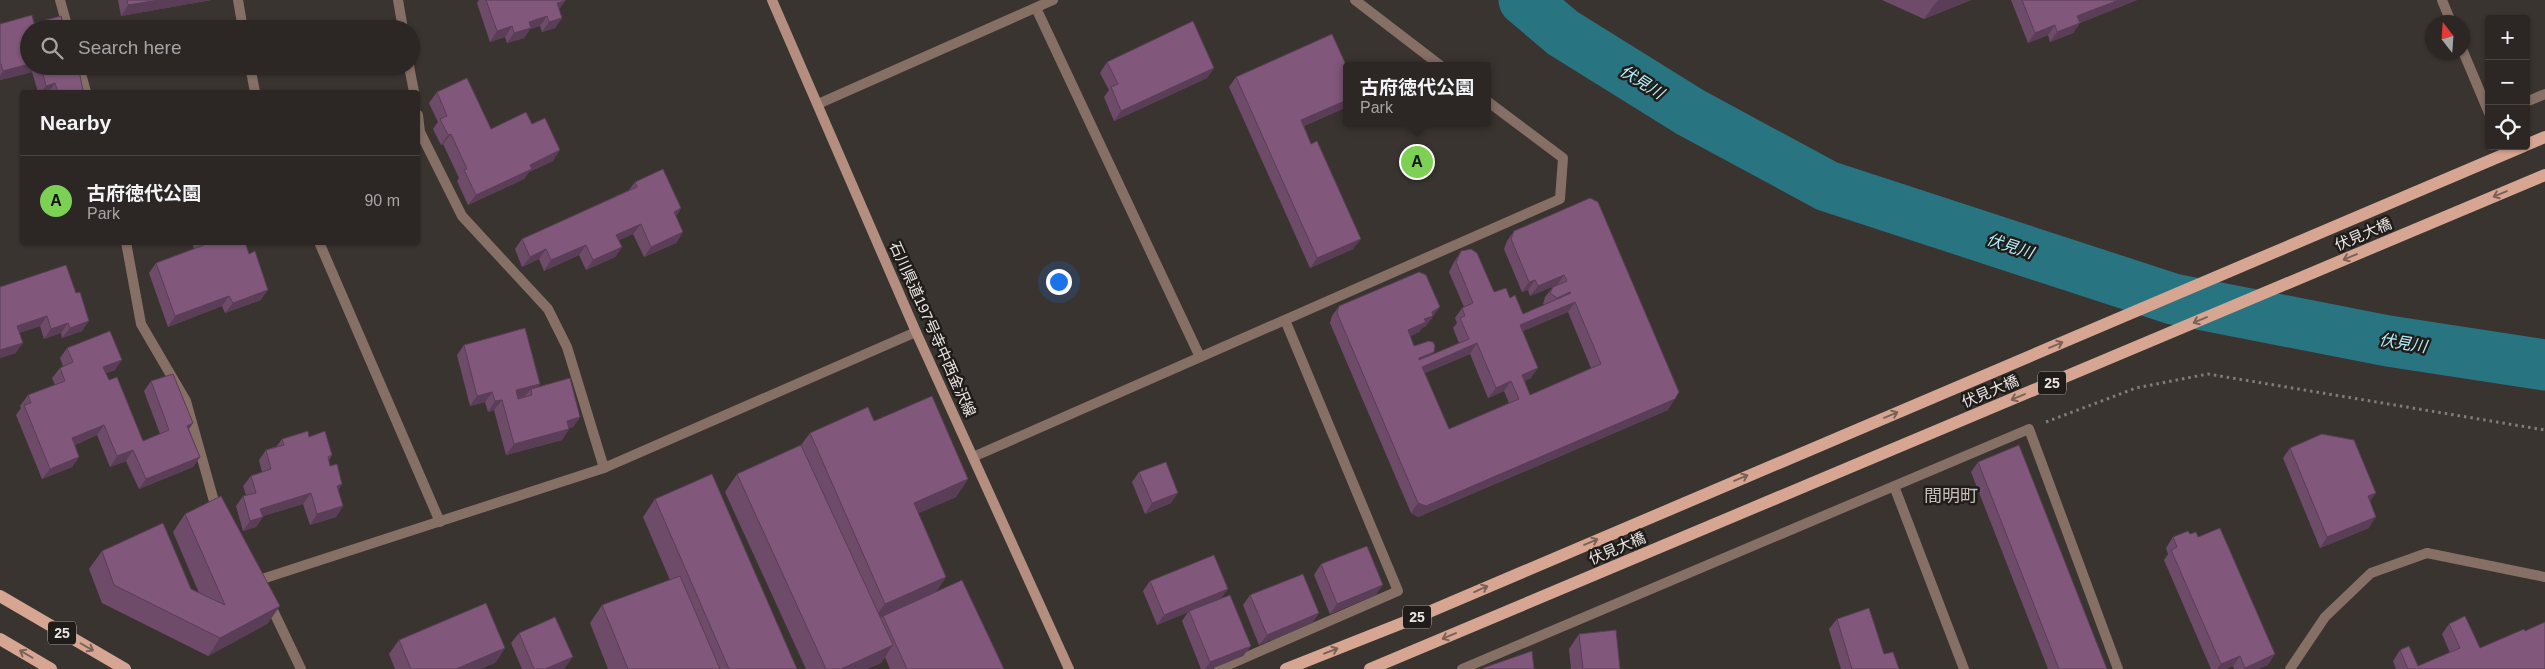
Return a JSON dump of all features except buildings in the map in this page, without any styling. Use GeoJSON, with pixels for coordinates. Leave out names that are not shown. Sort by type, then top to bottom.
{"type":"FeatureCollection","features":[{"type":"Feature","properties":{"kind":"main road","name":"石川県道197号寺中西金沢線"},"geometry":{"type":"LineString","coordinates":[[772,0],[916,332],[1069,669]]}},
{"type":"Feature","properties":{"kind":"main road","name":"伏見大橋"},"geometry":{"type":"LineString","coordinates":[[2530,144],[2545,138]]}},
{"type":"Feature","properties":{"kind":"main road","name":"伏見大橋"},"geometry":{"type":"LineString","coordinates":[[1286,669],[1410,620],[2516,150]]}},
{"type":"Feature","properties":{"kind":"main road","name":"伏見大橋"},"geometry":{"type":"LineString","coordinates":[[1370,669],[2545,175]]}},
{"type":"Feature","properties":{"kind":"main road","name":"25"},"geometry":{"type":"LineString","coordinates":[[0,596],[125,669]]}},
{"type":"Feature","properties":{"kind":"main road","name":"25"},"geometry":{"type":"LineString","coordinates":[[0,639],[52,669]]}},
{"type":"Feature","properties":{"kind":"street"},"geometry":{"type":"LineString","coordinates":[[60,0],[66,20]]}},
{"type":"Feature","properties":{"kind":"street"},"geometry":{"type":"LineString","coordinates":[[238,0],[241,20]]}},
{"type":"Feature","properties":{"kind":"street"},"geometry":{"type":"LineString","coordinates":[[398,0],[401,20]]}},
{"type":"Feature","properties":{"kind":"street"},"geometry":{"type":"LineString","coordinates":[[818,104],[1053,0]]}},
{"type":"Feature","properties":{"kind":"street"},"geometry":{"type":"LineString","coordinates":[[1355,0],[1436,62]]}},
{"type":"Feature","properties":{"kind":"street"},"geometry":{"type":"LineString","coordinates":[[2442,0],[2449,15]]}},
{"type":"Feature","properties":{"kind":"street"},"geometry":{"type":"LineString","coordinates":[[1036,8],[1200,357]]}},
{"type":"Feature","properties":{"kind":"street"},"geometry":{"type":"LineString","coordinates":[[2467,60],[2486,105]]}},
{"type":"Feature","properties":{"kind":"street"},"geometry":{"type":"LineString","coordinates":[[81,75],[85,90]]}},
{"type":"Feature","properties":{"kind":"street"},"geometry":{"type":"LineString","coordinates":[[252,75],[255,90]]}},
{"type":"Feature","properties":{"kind":"street"},"geometry":{"type":"LineString","coordinates":[[411,75],[414,90]]}},
{"type":"Feature","properties":{"kind":"street"},"geometry":{"type":"LineString","coordinates":[[2530,100],[2545,94]]}},
{"type":"Feature","properties":{"kind":"street"},"geometry":{"type":"LineString","coordinates":[[973,457],[1560,199],[1563,158],[1491,104]]}},
{"type":"Feature","properties":{"kind":"street"},"geometry":{"type":"LineString","coordinates":[[420,132],[462,216],[548,309],[567,347],[604,468]]}},
{"type":"Feature","properties":{"kind":"street"},"geometry":{"type":"LineString","coordinates":[[127,245],[140,324],[186,401],[218,516],[223,524]]}},
{"type":"Feature","properties":{"kind":"street"},"geometry":{"type":"LineString","coordinates":[[320,245],[440,522]]}},
{"type":"Feature","properties":{"kind":"street"},"geometry":{"type":"LineString","coordinates":[[1219,669],[1398,591],[1285,320]]}},
{"type":"Feature","properties":{"kind":"street"},"geometry":{"type":"LineString","coordinates":[[301,669],[256,576],[440,522],[604,468],[916,332]]}},
{"type":"Feature","properties":{"kind":"street"},"geometry":{"type":"LineString","coordinates":[[1462,669],[2029,429],[2118,669]]}},
{"type":"Feature","properties":{"kind":"street"},"geometry":{"type":"LineString","coordinates":[[1894,486],[1964,669]]}},
{"type":"Feature","properties":{"kind":"street"},"geometry":{"type":"LineString","coordinates":[[2290,669],[2325,617],[2371,573],[2427,552],[2545,577]]}},
{"type":"Feature","properties":{"kind":"path"},"geometry":{"type":"LineString","coordinates":[[2029,429],[2136,388],[2208,374],[2545,430]]}},
{"type":"Feature","properties":{"kind":"waterway","name":"伏見川"},"geometry":{"type":"LineString","coordinates":[[1524,0],[1563,33],[1690,112],[1827,186],[2173,299],[2388,341],[2545,365]]}},
{"type":"Feature","properties":{"kind":"place","name":"古府徳代公園"},"geometry":{"type":"Point","coordinates":[1417,162]}},
{"type":"Feature","properties":{"kind":"district","name":"間明町"},"geometry":{"type":"Point","coordinates":[1951,496]}}]}
